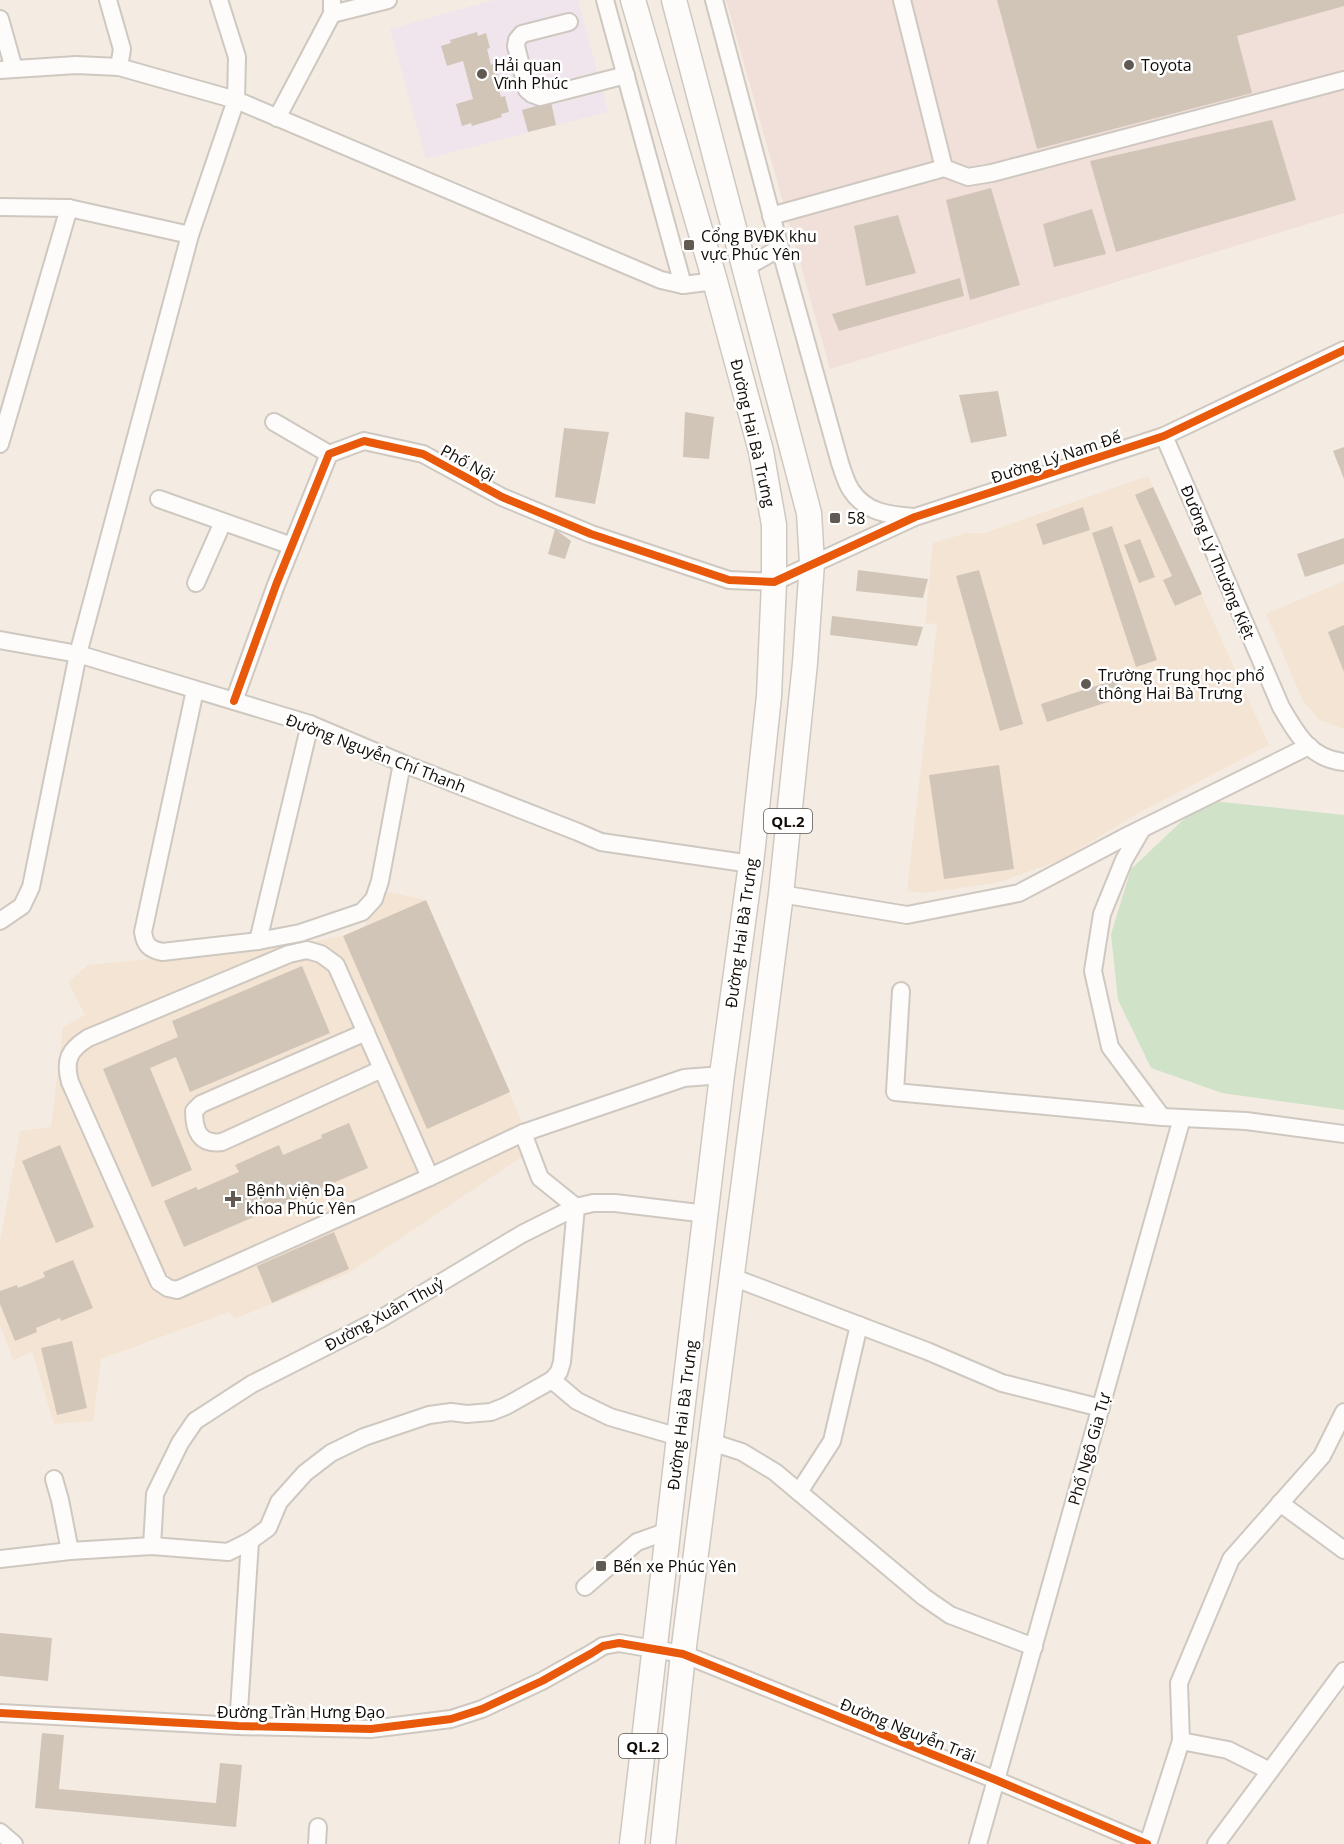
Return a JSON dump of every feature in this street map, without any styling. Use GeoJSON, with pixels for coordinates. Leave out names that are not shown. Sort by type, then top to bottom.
{"type":"FeatureCollection","features":[{"type":"Feature","properties":{"kind":"highway","name":"Đường Hai Bà Trưng"},"geometry":{"type":"LineString","coordinates":[[632,1844],[722,1075],[751,864],[769,696],[774,582],[774,525],[761,451],[715,280],[633,0]]}},
{"type":"Feature","properties":{"kind":"highway","name":"Đường Hai Bà Trưng"},"geometry":{"type":"LineString","coordinates":[[663,1844],[683,1654],[781,894],[805,663],[812,563],[809,513],[674,0]]}},
{"type":"Feature","properties":{"kind":"highway"},"geometry":{"type":"LineString","coordinates":[[715,280],[745,268]]}},
{"type":"Feature","properties":{"kind":"highway"},"geometry":{"type":"LineString","coordinates":[[722,1075],[757,1078]]}},
{"type":"Feature","properties":{"kind":"street"},"geometry":{"type":"LineString","coordinates":[[108,0],[122,49],[119,67]]}},
{"type":"Feature","properties":{"kind":"street"},"geometry":{"type":"LineString","coordinates":[[0,921],[22,906],[31,887],[78,654],[190,235],[236,100],[237,57],[219,0]]}},
{"type":"Feature","properties":{"kind":"street"},"geometry":{"type":"LineString","coordinates":[[277,118],[332,7],[388,0]]}},
{"type":"Feature","properties":{"kind":"street"},"geometry":{"type":"LineString","coordinates":[[604,0],[683,285]]}},
{"type":"Feature","properties":{"kind":"street"},"geometry":{"type":"LineString","coordinates":[[714,0],[771,216],[840,464],[850,490],[867,507],[885,514],[915,517]]}},
{"type":"Feature","properties":{"kind":"street"},"geometry":{"type":"LineString","coordinates":[[902,0],[944,168]]}},
{"type":"Feature","properties":{"kind":"street"},"geometry":{"type":"LineString","coordinates":[[0,19],[7,70],[76,65],[119,67],[236,100],[662,280],[683,285],[715,280]]}},
{"type":"Feature","properties":{"kind":"street"},"geometry":{"type":"LineString","coordinates":[[569,22],[522,34],[517,40],[516,46],[527,90],[540,97],[626,75]]}},
{"type":"Feature","properties":{"kind":"street"},"geometry":{"type":"LineString","coordinates":[[771,216],[944,168],[968,177],[992,174],[1344,80]]}},
{"type":"Feature","properties":{"kind":"street"},"geometry":{"type":"LineString","coordinates":[[0,207],[69,208],[190,235]]}},
{"type":"Feature","properties":{"kind":"street"},"geometry":{"type":"LineString","coordinates":[[0,444],[69,208]]}},
{"type":"Feature","properties":{"kind":"street"},"geometry":{"type":"LineString","coordinates":[[745,268],[780,248]]}},
{"type":"Feature","properties":{"kind":"street","name":"Đường Lý Nam Đế"},"geometry":{"type":"LineString","coordinates":[[774,582],[915,517],[1164,435],[1344,350]]}},
{"type":"Feature","properties":{"kind":"street"},"geometry":{"type":"LineString","coordinates":[[234,701],[329,454],[274,422]]}},
{"type":"Feature","properties":{"kind":"street","name":"Đường Lý Thường Kiệt"},"geometry":{"type":"LineString","coordinates":[[1164,435],[1281,707],[1298,736],[1308,746],[1318,754],[1344,762]]}},
{"type":"Feature","properties":{"kind":"street","name":"Phố Nội"},"geometry":{"type":"LineString","coordinates":[[329,454],[364,441],[423,454],[502,497],[591,534],[729,580],[774,582]]}},
{"type":"Feature","properties":{"kind":"street"},"geometry":{"type":"LineString","coordinates":[[159,499],[292,546]]}},
{"type":"Feature","properties":{"kind":"street"},"geometry":{"type":"LineString","coordinates":[[196,583],[223,522]]}},
{"type":"Feature","properties":{"kind":"street","name":"Đường Nguyễn Chí Thanh"},"geometry":{"type":"LineString","coordinates":[[0,640],[78,654],[310,724],[601,842],[751,864]]}},
{"type":"Feature","properties":{"kind":"street"},"geometry":{"type":"LineString","coordinates":[[195,690],[143,932],[145,943],[150,949],[162,952],[300,933],[362,912],[374,899],[380,881],[402,763]]}},
{"type":"Feature","properties":{"kind":"street"},"geometry":{"type":"LineString","coordinates":[[258,940],[310,724]]}},
{"type":"Feature","properties":{"kind":"street"},"geometry":{"type":"LineString","coordinates":[[781,894],[907,915],[1019,893],[1308,746]]}},
{"type":"Feature","properties":{"kind":"street"},"geometry":{"type":"LineString","coordinates":[[1142,829],[1124,860],[1102,914],[1093,971],[1110,1047],[1162,1117]]}},
{"type":"Feature","properties":{"kind":"street"},"geometry":{"type":"LineString","coordinates":[[430,1177],[336,965],[321,954],[307,951],[289,954],[88,1038],[77,1045],[69,1056],[66,1069],[70,1082],[159,1282],[168,1288],[177,1290],[430,1177],[523,1133],[684,1078],[722,1075]]}},
{"type":"Feature","properties":{"kind":"street"},"geometry":{"type":"LineString","coordinates":[[901,991],[895,1092],[1162,1117],[1246,1121],[1344,1134]]}},
{"type":"Feature","properties":{"kind":"street"},"geometry":{"type":"LineString","coordinates":[[366,1032],[201,1104],[194,1111],[197,1131],[211,1143],[222,1142],[382,1070]]}},
{"type":"Feature","properties":{"kind":"street","name":"Phố Ngô Gia Tự"},"geometry":{"type":"LineString","coordinates":[[978,1844],[1182,1118]]}},
{"type":"Feature","properties":{"kind":"street"},"geometry":{"type":"LineString","coordinates":[[0,1559],[70,1551],[152,1546],[228,1552],[250,1541],[268,1528],[279,1502],[305,1473],[331,1453],[364,1437],[429,1415],[451,1412],[467,1414],[491,1412],[552,1380],[559,1372],[562,1362],[576,1206],[540,1178],[523,1133]]}},
{"type":"Feature","properties":{"kind":"street","name":"Đường Xuân Thuỷ"},"geometry":{"type":"LineString","coordinates":[[152,1546],[155,1494],[180,1443],[195,1421],[252,1384],[382,1318],[522,1234],[576,1206],[615,1203],[707,1214]]}},
{"type":"Feature","properties":{"kind":"street"},"geometry":{"type":"LineString","coordinates":[[732,1277],[927,1350],[1002,1383],[1101,1408]]}},
{"type":"Feature","properties":{"kind":"street"},"geometry":{"type":"LineString","coordinates":[[799,1492],[832,1442],[859,1325]]}},
{"type":"Feature","properties":{"kind":"street"},"geometry":{"type":"LineString","coordinates":[[552,1380],[577,1401],[610,1417],[679,1437]]}},
{"type":"Feature","properties":{"kind":"street"},"geometry":{"type":"LineString","coordinates":[[1148,1844],[1181,1741],[1179,1683],[1231,1559],[1322,1456],[1344,1412]]}},
{"type":"Feature","properties":{"kind":"street"},"geometry":{"type":"LineString","coordinates":[[711,1442],[742,1452],[775,1472],[924,1597],[950,1615],[1034,1647]]}},
{"type":"Feature","properties":{"kind":"street"},"geometry":{"type":"LineString","coordinates":[[54,1479],[70,1551]]}},
{"type":"Feature","properties":{"kind":"street"},"geometry":{"type":"LineString","coordinates":[[1280,1503],[1344,1550]]}},
{"type":"Feature","properties":{"kind":"street"},"geometry":{"type":"LineString","coordinates":[[585,1587],[637,1542],[668,1531]]}},
{"type":"Feature","properties":{"kind":"street"},"geometry":{"type":"LineString","coordinates":[[238,1726],[250,1541]]}},
{"type":"Feature","properties":{"kind":"street","name":"Đường Trần Hưng Đạo"},"geometry":{"type":"LineString","coordinates":[[0,1713],[238,1726],[371,1729],[451,1719],[482,1709],[542,1681],[603,1646],[619,1642],[655,1649]]}},
{"type":"Feature","properties":{"kind":"street","name":"Đường Nguyễn Trãi"},"geometry":{"type":"LineString","coordinates":[[655,1649],[683,1654],[1148,1844]]}},
{"type":"Feature","properties":{"kind":"street"},"geometry":{"type":"LineString","coordinates":[[1216,1844],[1344,1671]]}},
{"type":"Feature","properties":{"kind":"street"},"geometry":{"type":"LineString","coordinates":[[1181,1741],[1228,1750],[1270,1772]]}},
{"type":"Feature","properties":{"kind":"street"},"geometry":{"type":"LineString","coordinates":[[317,1844],[318,1827]]}},
{"type":"Feature","properties":{"kind":"street"},"geometry":{"type":"LineString","coordinates":[[0,1832],[14,1844]]}},
{"type":"Feature","properties":{"kind":"shaded area"},"geometry":{"type":"Polygon","coordinates":[[[494,0],[578,0],[608,112],[426,159],[390,29],[494,0]]]}},
{"type":"Feature","properties":{"kind":"shaded area"},"geometry":{"type":"Polygon","coordinates":[[[726,0],[1344,0],[1344,213],[830,369],[726,0]]]}},
{"type":"Feature","properties":{"kind":"shaded area","name":"Trường Trung học phổ thông Hai Bà Trưng"},"geometry":{"type":"Polygon","coordinates":[[[1148,476],[1269,745],[1135,815],[1063,859],[1000,882],[927,893],[907,891],[937,624],[925,623],[933,543],[967,533],[984,533],[1148,476]]]}},
{"type":"Feature","properties":{"kind":"shaded area"},"geometry":{"type":"Polygon","coordinates":[[[1344,581],[1344,729],[1319,720],[1303,701],[1266,614],[1344,581]]]}},
{"type":"Feature","properties":{"kind":"shaded area","name":"Bệnh viện Đa khoa Phúc Yên"},"geometry":{"type":"Polygon","coordinates":[[[388,892],[426,900],[521,1120],[523,1156],[347,1274],[234,1319],[229,1312],[101,1359],[93,1421],[54,1424],[32,1352],[13,1360],[0,1325],[0,1242],[20,1131],[51,1127],[63,1027],[85,1015],[68,982],[88,965],[292,945],[343,936],[363,927],[388,892]]]}},
{"type":"Feature","properties":{"kind":"green space"},"geometry":{"type":"Polygon","coordinates":[[[1204,800],[1344,815],[1344,1110],[1222,1093],[1151,1068],[1118,1000],[1111,934],[1131,869],[1204,800]]]}},
{"type":"Feature","properties":{"kind":"building","name":"Toyota"},"geometry":{"type":"Polygon","coordinates":[[[997,0],[1344,0],[1344,6],[1237,36],[1252,93],[1037,149],[997,0]]]}},
{"type":"Feature","properties":{"kind":"building","name":"Hải quan Vĩnh Phúc"},"geometry":{"type":"Polygon","coordinates":[[[477,32],[478,36],[486,33],[491,65],[494,63],[500,82],[497,83],[501,97],[505,96],[509,112],[501,114],[502,117],[472,126],[471,123],[462,126],[456,104],[473,99],[463,61],[447,66],[441,46],[451,43],[450,40],[477,32]]]}},
{"type":"Feature","properties":{"kind":"building"},"geometry":{"type":"Polygon","coordinates":[[[551,102],[556,125],[528,132],[522,110],[551,102]]]}},
{"type":"Feature","properties":{"kind":"building"},"geometry":{"type":"Polygon","coordinates":[[[1272,120],[1296,200],[1116,252],[1090,161],[1272,120]]]}},
{"type":"Feature","properties":{"kind":"building"},"geometry":{"type":"Polygon","coordinates":[[[991,188],[1020,285],[970,300],[946,200],[991,188]]]}},
{"type":"Feature","properties":{"kind":"building"},"geometry":{"type":"Polygon","coordinates":[[[1092,209],[1106,254],[1054,267],[1043,224],[1092,209]]]}},
{"type":"Feature","properties":{"kind":"building"},"geometry":{"type":"Polygon","coordinates":[[[898,215],[916,273],[866,286],[854,226],[898,215]]]}},
{"type":"Feature","properties":{"kind":"building"},"geometry":{"type":"Polygon","coordinates":[[[960,278],[964,296],[839,331],[832,314],[960,278]]]}},
{"type":"Feature","properties":{"kind":"building"},"geometry":{"type":"Polygon","coordinates":[[[998,391],[1007,436],[971,443],[959,395],[998,391]]]}},
{"type":"Feature","properties":{"kind":"building"},"geometry":{"type":"Polygon","coordinates":[[[685,412],[714,417],[709,459],[683,457],[685,412]]]}},
{"type":"Feature","properties":{"kind":"building"},"geometry":{"type":"Polygon","coordinates":[[[564,428],[609,432],[595,504],[555,497],[564,428]]]}},
{"type":"Feature","properties":{"kind":"building"},"geometry":{"type":"Polygon","coordinates":[[[1344,447],[1344,479],[1333,451],[1344,447]]]}},
{"type":"Feature","properties":{"kind":"building"},"geometry":{"type":"Polygon","coordinates":[[[1153,487],[1202,594],[1175,606],[1163,580],[1172,576],[1135,495],[1153,487]]]}},
{"type":"Feature","properties":{"kind":"building"},"geometry":{"type":"Polygon","coordinates":[[[1083,507],[1090,530],[1043,545],[1036,524],[1083,507]]]}},
{"type":"Feature","properties":{"kind":"building"},"geometry":{"type":"Polygon","coordinates":[[[1112,526],[1157,660],[1136,667],[1092,533],[1112,526]]]}},
{"type":"Feature","properties":{"kind":"building"},"geometry":{"type":"Polygon","coordinates":[[[555,529],[571,541],[565,559],[548,554],[555,529]]]}},
{"type":"Feature","properties":{"kind":"building"},"geometry":{"type":"Polygon","coordinates":[[[1344,538],[1344,564],[1305,577],[1297,554],[1344,538]]]}},
{"type":"Feature","properties":{"kind":"building"},"geometry":{"type":"Polygon","coordinates":[[[1140,539],[1155,577],[1139,583],[1124,545],[1140,539]]]}},
{"type":"Feature","properties":{"kind":"building"},"geometry":{"type":"Polygon","coordinates":[[[858,570],[928,579],[923,598],[856,591],[858,570]]]}},
{"type":"Feature","properties":{"kind":"building"},"geometry":{"type":"Polygon","coordinates":[[[979,570],[1023,724],[1000,731],[956,576],[979,570]]]}},
{"type":"Feature","properties":{"kind":"building"},"geometry":{"type":"Polygon","coordinates":[[[832,616],[923,627],[917,646],[830,635],[832,616]]]}},
{"type":"Feature","properties":{"kind":"building"},"geometry":{"type":"Polygon","coordinates":[[[1344,625],[1344,672],[1328,632],[1344,625]]]}},
{"type":"Feature","properties":{"kind":"building"},"geometry":{"type":"Polygon","coordinates":[[[1117,679],[1123,697],[1047,722],[1041,704],[1117,679]]]}},
{"type":"Feature","properties":{"kind":"building"},"geometry":{"type":"Polygon","coordinates":[[[999,765],[1014,869],[944,879],[929,775],[999,765]]]}},
{"type":"Feature","properties":{"kind":"building"},"geometry":{"type":"Polygon","coordinates":[[[426,900],[510,1092],[427,1129],[343,936],[426,900]]]}},
{"type":"Feature","properties":{"kind":"building"},"geometry":{"type":"Polygon","coordinates":[[[302,966],[330,1033],[190,1092],[176,1057],[150,1068],[192,1170],[152,1187],[103,1069],[178,1037],[172,1021],[302,966]]]}},
{"type":"Feature","properties":{"kind":"building"},"geometry":{"type":"Polygon","coordinates":[[[349,1123],[368,1168],[184,1247],[164,1201],[196,1187],[198,1190],[239,1172],[235,1165],[279,1145],[283,1155],[349,1123]]]}},
{"type":"Feature","properties":{"kind":"building"},"geometry":{"type":"Polygon","coordinates":[[[60,1145],[94,1227],[56,1243],[22,1161],[60,1145]]]}},
{"type":"Feature","properties":{"kind":"building"},"geometry":{"type":"Polygon","coordinates":[[[334,1232],[349,1269],[272,1303],[257,1266],[334,1232]]]}},
{"type":"Feature","properties":{"kind":"building"},"geometry":{"type":"Polygon","coordinates":[[[73,1260],[93,1308],[36,1328],[37,1332],[15,1341],[0,1304],[0,1291],[17,1285],[18,1288],[45,1277],[43,1272],[73,1260]]]}},
{"type":"Feature","properties":{"kind":"building"},"geometry":{"type":"Polygon","coordinates":[[[72,1341],[87,1408],[57,1415],[41,1348],[72,1341]]]}},
{"type":"Feature","properties":{"kind":"building"},"geometry":{"type":"Polygon","coordinates":[[[0,1633],[52,1638],[48,1681],[0,1676],[0,1633]]]}},
{"type":"Feature","properties":{"kind":"building"},"geometry":{"type":"Polygon","coordinates":[[[42,1733],[64,1735],[59,1789],[216,1803],[220,1763],[242,1765],[236,1827],[35,1808],[42,1733]]]}},
{"type":"Feature","properties":{"kind":"cycle path"},"geometry":{"type":"LineString","coordinates":[[234,701],[276,585],[329,454],[364,441],[423,454],[502,497],[591,534],[729,580],[774,582],[915,517],[1164,436],[1344,350]]}},
{"type":"Feature","properties":{"kind":"cycle path"},"geometry":{"type":"LineString","coordinates":[[0,1713],[238,1726],[371,1729],[451,1719],[482,1709],[542,1681],[603,1646],[619,1643],[683,1654],[996,1780],[1147,1844]]}},
{"type":"Feature","properties":{"kind":"place","name":"Toyota"},"geometry":{"type":"Point","coordinates":[1129,65]}},
{"type":"Feature","properties":{"kind":"place","name":"Hải quan Vĩnh Phúc"},"geometry":{"type":"Point","coordinates":[482,74]}},
{"type":"Feature","properties":{"kind":"place","name":"Cổng BVĐK khu vực Phúc Yên"},"geometry":{"type":"Point","coordinates":[689,245]}},
{"type":"Feature","properties":{"kind":"place","name":"58"},"geometry":{"type":"Point","coordinates":[835,518]}},
{"type":"Feature","properties":{"kind":"place","name":"Trường Trung học phổ thông Hai Bà Trưng"},"geometry":{"type":"Point","coordinates":[1086,684]}},
{"type":"Feature","properties":{"kind":"place","name":"Bệnh viện Đa khoa Phúc Yên"},"geometry":{"type":"Point","coordinates":[233,1199]}},
{"type":"Feature","properties":{"kind":"place","name":"Bến xe Phúc Yên"},"geometry":{"type":"Point","coordinates":[601,1566]}}]}
